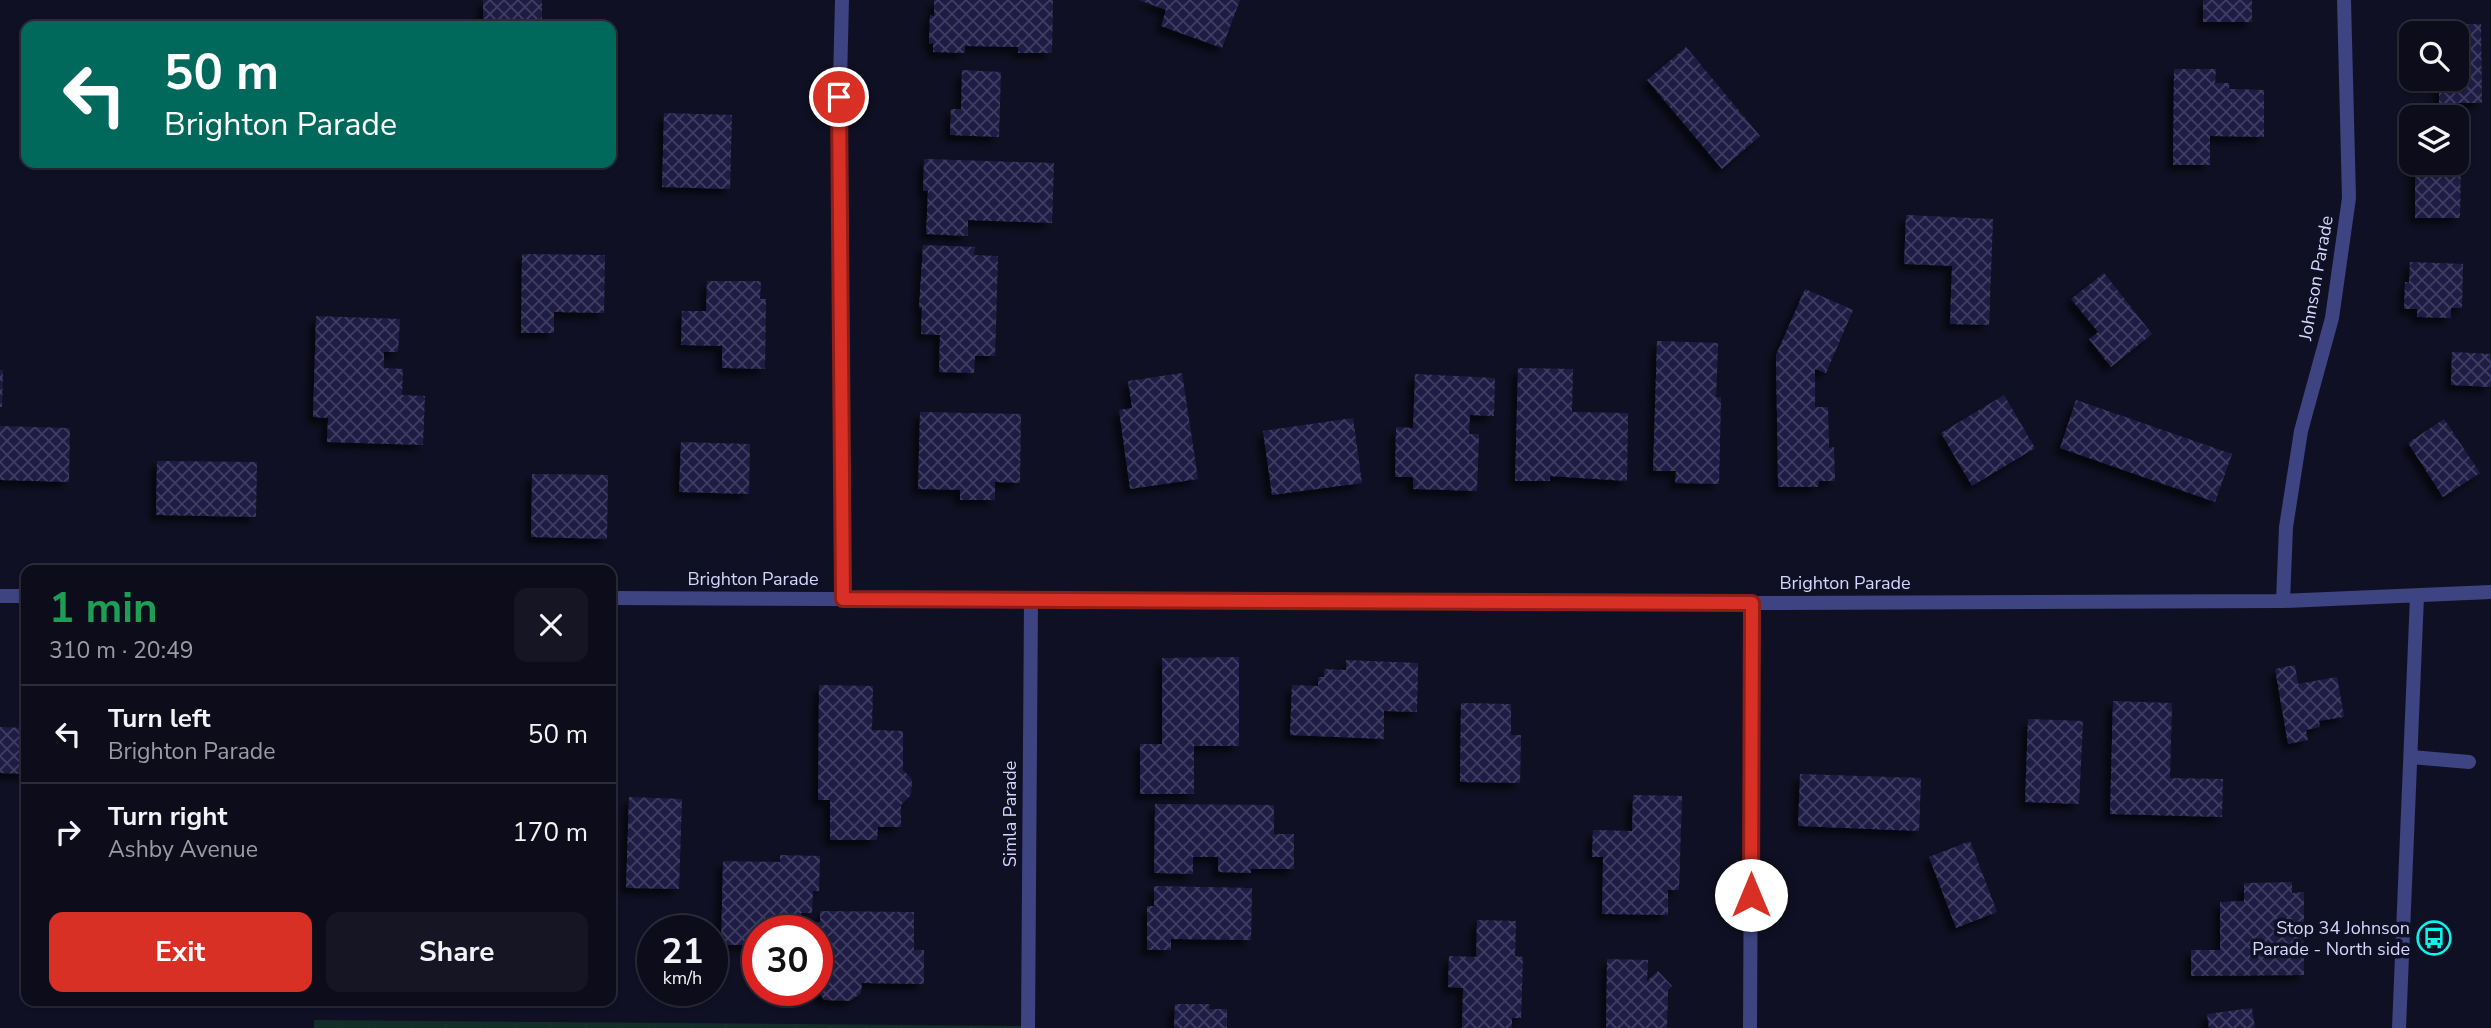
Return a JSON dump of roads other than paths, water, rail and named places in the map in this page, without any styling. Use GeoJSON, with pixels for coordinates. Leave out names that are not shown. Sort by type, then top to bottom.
{"type":"FeatureCollection","features":[{"type":"Feature","properties":{"kind":"street"},"geometry":{"type":"LineString","coordinates":[[842,0],[839,121],[843,599]]}},
{"type":"Feature","properties":{"kind":"street","name":"Johnson Parade"},"geometry":{"type":"LineString","coordinates":[[2283,601],[2286,527],[2301,431],[2332,318],[2349,198],[2344,0]]}},
{"type":"Feature","properties":{"kind":"street","name":"Brighton Parade"},"geometry":{"type":"LineString","coordinates":[[616,598],[1752,603],[2283,601],[2491,592]]}},
{"type":"Feature","properties":{"kind":"street"},"geometry":{"type":"LineString","coordinates":[[0,596],[21,596]]}},
{"type":"Feature","properties":{"kind":"street"},"geometry":{"type":"LineString","coordinates":[[2399,1028],[2417,596]]}},
{"type":"Feature","properties":{"kind":"street","name":"Simla Parade"},"geometry":{"type":"LineString","coordinates":[[1028,1028],[1031,600]]}},
{"type":"Feature","properties":{"kind":"street"},"geometry":{"type":"LineString","coordinates":[[1750,1028],[1752,603]]}},
{"type":"Feature","properties":{"kind":"street"},"geometry":{"type":"LineString","coordinates":[[2411,757],[2469,762]]}},
{"type":"Feature","properties":{"kind":"place","name":"Stop 34 Johnson Parade - North side"},"geometry":{"type":"Point","coordinates":[2434,938]}}]}
